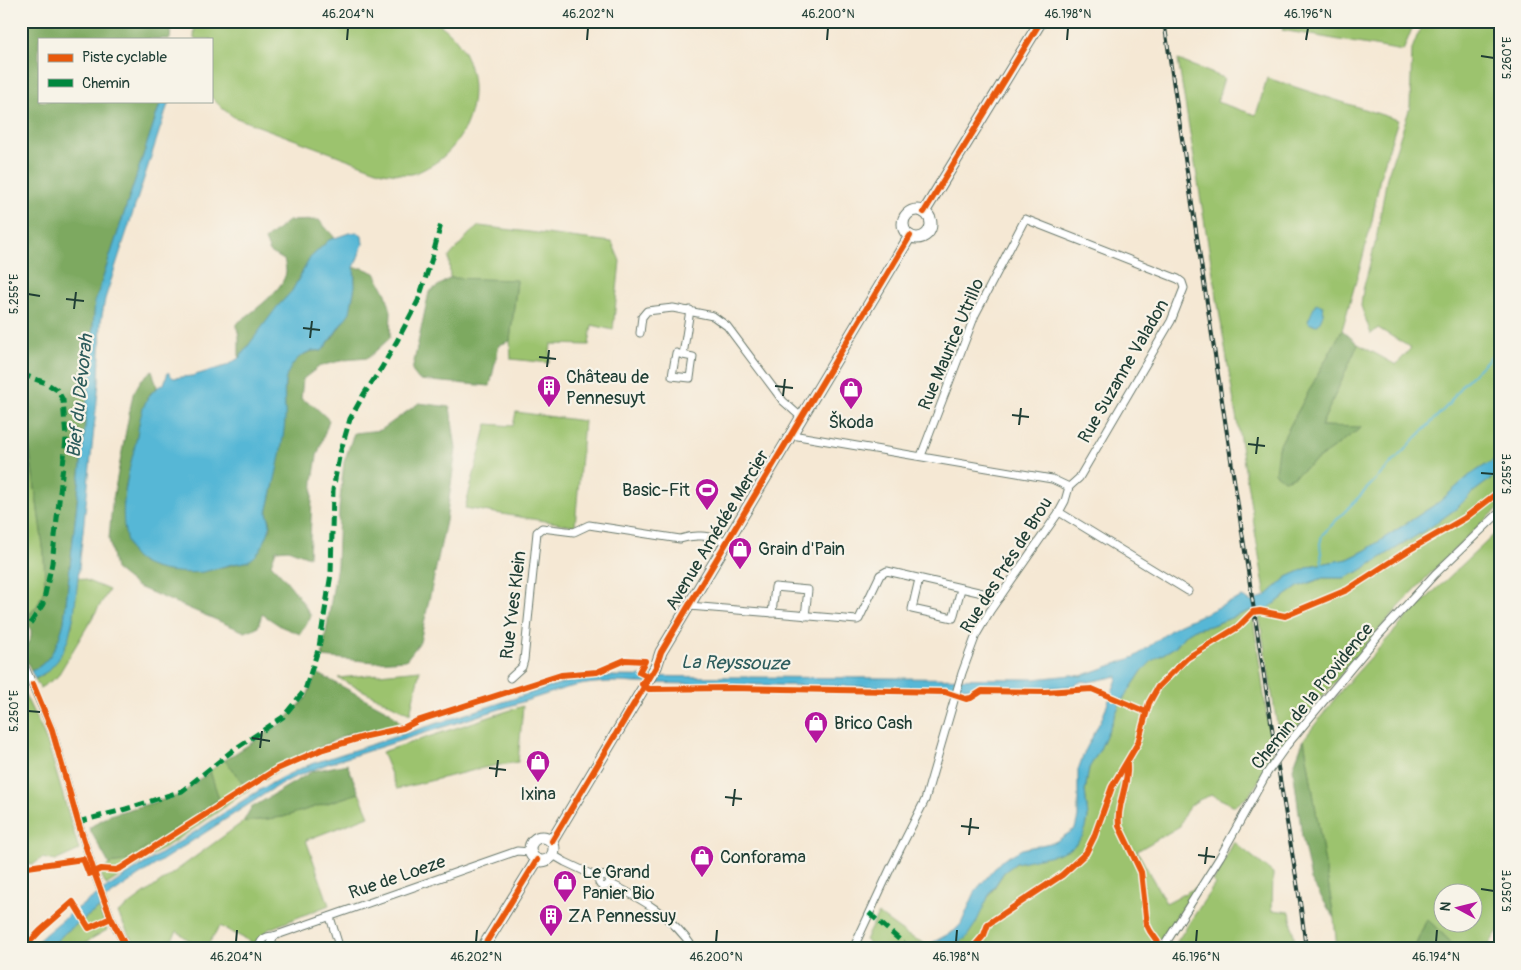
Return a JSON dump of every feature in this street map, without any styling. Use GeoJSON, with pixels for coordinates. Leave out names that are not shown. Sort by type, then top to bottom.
{"type":"FeatureCollection","features":[{"type":"Feature","properties":{"kind":"main road"},"geometry":{"type":"LineString","coordinates":[[924,212],[1041,21]]}},
{"type":"Feature","properties":{"kind":"main road"},"geometry":{"type":"LineString","coordinates":[[914,210],[924,212],[930,220],[930,229],[919,238],[910,236],[903,227],[905,216],[914,210]]}},
{"type":"Feature","properties":{"kind":"main road","name":"Avenue Amédée Mercier"},"geometry":{"type":"LineString","coordinates":[[549,839],[644,680],[650,664],[661,652],[689,606],[910,236]]}},
{"type":"Feature","properties":{"kind":"main road"},"geometry":{"type":"LineString","coordinates":[[541,837],[549,839],[554,848],[553,855],[544,862],[533,856],[530,848],[534,840],[541,837]]}},
{"type":"Feature","properties":{"kind":"main road"},"geometry":{"type":"LineString","coordinates":[[482,949],[533,856]]}},
{"type":"Feature","properties":{"kind":"street","name":"Rue Maurice Utrillo"},"geometry":{"type":"LineString","coordinates":[[921,456],[975,315],[1025,219]]}},
{"type":"Feature","properties":{"kind":"street","name":"Rue Suzanne Valadon"},"geometry":{"type":"LineString","coordinates":[[1025,219],[1178,279],[1182,282],[1184,288],[1172,321],[1079,478],[1069,487]]}},
{"type":"Feature","properties":{"kind":"street"},"geometry":{"type":"LineString","coordinates":[[640,333],[642,317],[647,311],[673,308],[713,316],[726,326],[783,401],[802,418]]}},
{"type":"Feature","properties":{"kind":"street"},"geometry":{"type":"LineString","coordinates":[[683,355],[690,310]]}},
{"type":"Feature","properties":{"kind":"street","name":"Rue des Prés de Brou"},"geometry":{"type":"LineString","coordinates":[[792,434],[1052,479],[1069,487],[1059,512],[976,635],[962,673],[925,800],[853,949]]}},
{"type":"Feature","properties":{"kind":"street"},"geometry":{"type":"LineString","coordinates":[[1059,512],[1188,591]]}},
{"type":"Feature","properties":{"kind":"street","name":"Chemin de la Providence"},"geometry":{"type":"LineString","coordinates":[[1162,949],[1220,857],[1267,773],[1287,745],[1378,636],[1436,574],[1500,512]]}},
{"type":"Feature","properties":{"kind":"street","name":"Rue Yves Klein"},"geometry":{"type":"LineString","coordinates":[[510,678],[522,667],[524,660],[537,532],[542,528],[574,532],[589,524],[680,539],[692,535],[727,541]]}},
{"type":"Feature","properties":{"kind":"street"},"geometry":{"type":"LineString","coordinates":[[689,606],[857,620],[883,572],[887,571],[1000,597]]}},
{"type":"Feature","properties":{"kind":"street"},"geometry":{"type":"LineString","coordinates":[[919,578],[912,609],[953,618],[961,588]]}},
{"type":"Feature","properties":{"kind":"street"},"geometry":{"type":"LineString","coordinates":[[772,613],[775,587],[808,590],[805,616]]}},
{"type":"Feature","properties":{"kind":"street"},"geometry":{"type":"LineString","coordinates":[[21,658],[52,730],[94,872],[127,949]]}},
{"type":"Feature","properties":{"kind":"street","name":"Rue de Loeze"},"geometry":{"type":"LineString","coordinates":[[259,949],[264,938],[517,852],[533,856]]}},
{"type":"Feature","properties":{"kind":"street"},"geometry":{"type":"LineString","coordinates":[[553,855],[599,878],[599,883],[602,886],[609,883],[639,898],[659,911],[676,925],[694,949]]}},
{"type":"Feature","properties":{"kind":"street"},"geometry":{"type":"LineString","coordinates":[[330,917],[340,949]]}},
{"type":"Feature","properties":{"kind":"street"},"geometry":{"type":"LineString","coordinates":[[267,949],[274,936]]}},
{"type":"Feature","properties":{"kind":"green space"},"geometry":{"type":"Polygon","coordinates":[[[21,21],[172,21],[170,38],[38,38],[38,102],[161,102],[95,302],[84,438],[64,622],[60,637],[49,657],[44,663],[31,671],[23,652],[31,637],[31,630],[24,620],[37,606],[45,588],[44,553],[25,417],[21,408],[21,21]]]}},
{"type":"Feature","properties":{"kind":"green space"},"geometry":{"type":"Polygon","coordinates":[[[195,21],[434,21],[452,35],[466,57],[472,75],[473,93],[470,112],[464,129],[455,145],[442,158],[412,174],[382,172],[234,117],[212,98],[212,38],[194,38],[195,21]]]}},
{"type":"Feature","properties":{"kind":"green space"},"geometry":{"type":"Polygon","coordinates":[[[1286,21],[1415,21],[1403,51],[1282,30],[1286,21]]]}},
{"type":"Feature","properties":{"kind":"green space"},"geometry":{"type":"Polygon","coordinates":[[[1423,21],[1500,21],[1500,456],[1470,475],[1439,502],[1366,550],[1348,559],[1314,565],[1287,577],[1267,595],[1178,60],[1224,78],[1217,102],[1256,115],[1267,78],[1398,120],[1380,177],[1372,221],[1342,330],[1278,448],[1284,480],[1293,477],[1361,428],[1321,426],[1358,344],[1396,365],[1411,348],[1378,328],[1371,334],[1361,306],[1363,290],[1376,240],[1387,177],[1410,107],[1412,49],[1423,21]]]}},
{"type":"Feature","properties":{"kind":"green space"},"geometry":{"type":"Polygon","coordinates":[[[319,220],[335,238],[329,240],[310,258],[292,291],[239,358],[239,336],[236,324],[273,293],[284,279],[286,272],[284,260],[270,252],[265,240],[288,221],[319,220]]]}},
{"type":"Feature","properties":{"kind":"green space"},"geometry":{"type":"Polygon","coordinates":[[[479,226],[612,242],[620,261],[613,330],[592,325],[589,345],[551,344],[549,363],[511,359],[510,341],[517,281],[450,278],[449,257],[469,234],[479,226]]]}},
{"type":"Feature","properties":{"kind":"green space"},"geometry":{"type":"Polygon","coordinates":[[[354,268],[363,268],[375,273],[386,294],[391,311],[390,338],[368,358],[344,360],[320,366],[303,379],[301,399],[313,405],[329,420],[317,456],[313,481],[309,557],[288,549],[276,550],[271,564],[293,589],[311,616],[300,634],[282,627],[262,614],[258,627],[245,632],[136,586],[115,569],[109,539],[112,504],[133,394],[141,380],[152,370],[157,387],[148,396],[144,407],[125,492],[124,512],[131,551],[159,569],[175,571],[206,571],[248,561],[271,529],[267,513],[281,446],[285,418],[285,382],[288,371],[295,361],[305,354],[322,351],[337,332],[352,302],[355,280],[354,268]]]}},
{"type":"Feature","properties":{"kind":"green space"},"geometry":{"type":"Polygon","coordinates":[[[450,278],[517,280],[510,341],[499,345],[490,386],[419,380],[412,371],[429,292],[450,278]]]}},
{"type":"Feature","properties":{"kind":"green space"},"geometry":{"type":"Polygon","coordinates":[[[1342,330],[1358,344],[1321,426],[1362,427],[1293,477],[1284,480],[1275,473],[1278,448],[1342,330]]]}},
{"type":"Feature","properties":{"kind":"green space"},"geometry":{"type":"Polygon","coordinates":[[[419,403],[450,407],[456,449],[446,521],[420,642],[406,660],[375,662],[322,657],[337,565],[339,509],[344,462],[354,433],[381,430],[419,403]]]}},
{"type":"Feature","properties":{"kind":"green space"},"geometry":{"type":"Polygon","coordinates":[[[21,408],[25,417],[44,553],[45,588],[37,606],[24,620],[21,620],[21,408]]]}},
{"type":"Feature","properties":{"kind":"green space"},"geometry":{"type":"Polygon","coordinates":[[[516,412],[584,421],[575,526],[465,508],[487,424],[513,426],[516,412]]]}},
{"type":"Feature","properties":{"kind":"green space"},"geometry":{"type":"Polygon","coordinates":[[[1500,472],[1500,507],[1440,563],[1412,593],[1358,654],[1281,748],[1258,609],[1267,609],[1298,587],[1323,578],[1344,578],[1358,572],[1432,526],[1500,472]]]}},
{"type":"Feature","properties":{"kind":"green space"},"geometry":{"type":"Polygon","coordinates":[[[1500,529],[1500,928],[1486,949],[1458,949],[1440,932],[1484,932],[1484,882],[1434,882],[1434,926],[1427,919],[1414,949],[1337,949],[1334,918],[1304,739],[1343,688],[1408,616],[1500,529]]]}},
{"type":"Feature","properties":{"kind":"green space"},"geometry":{"type":"Polygon","coordinates":[[[78,577],[109,590],[57,677],[40,688],[35,679],[42,676],[72,626],[78,577]]]}},
{"type":"Feature","properties":{"kind":"green space"},"geometry":{"type":"Polygon","coordinates":[[[1252,610],[1273,759],[1249,796],[1235,806],[1212,795],[1195,802],[1188,809],[1180,826],[1137,851],[1166,903],[1199,886],[1157,949],[949,949],[959,944],[1004,872],[1016,863],[1086,828],[1088,817],[1085,791],[1089,768],[1100,749],[1120,704],[1142,671],[1153,660],[1175,647],[1185,635],[1195,629],[1210,626],[1252,610]]]}},
{"type":"Feature","properties":{"kind":"green space"},"geometry":{"type":"Polygon","coordinates":[[[420,670],[410,714],[338,678],[420,670]]]}},
{"type":"Feature","properties":{"kind":"green space"},"geometry":{"type":"Polygon","coordinates":[[[317,673],[390,712],[404,726],[350,733],[293,760],[248,790],[225,760],[282,723],[306,698],[317,673]]]}},
{"type":"Feature","properties":{"kind":"green space"},"geometry":{"type":"Polygon","coordinates":[[[24,693],[49,748],[79,850],[55,861],[42,858],[34,864],[21,865],[21,695],[24,693]]]}},
{"type":"Feature","properties":{"kind":"green space"},"geometry":{"type":"Polygon","coordinates":[[[523,706],[518,762],[483,768],[397,789],[382,752],[523,706]]]}},
{"type":"Feature","properties":{"kind":"green space"},"geometry":{"type":"Polygon","coordinates":[[[1304,739],[1334,918],[1311,880],[1302,836],[1293,768],[1304,739]]]}},
{"type":"Feature","properties":{"kind":"green space"},"geometry":{"type":"Polygon","coordinates":[[[225,760],[248,790],[198,826],[106,885],[101,874],[109,864],[126,861],[218,799],[210,771],[225,760]]]}},
{"type":"Feature","properties":{"kind":"green space"},"geometry":{"type":"Polygon","coordinates":[[[347,764],[359,793],[283,817],[243,822],[251,808],[313,771],[347,764]]]}},
{"type":"Feature","properties":{"kind":"green space"},"geometry":{"type":"Polygon","coordinates":[[[210,771],[219,799],[126,862],[109,864],[89,828],[109,815],[180,795],[210,771]]]}},
{"type":"Feature","properties":{"kind":"green space"},"geometry":{"type":"Polygon","coordinates":[[[359,793],[369,816],[306,840],[329,905],[269,929],[255,944],[220,926],[205,949],[200,949],[177,931],[166,949],[136,949],[118,913],[243,822],[283,817],[359,793]]]}},
{"type":"Feature","properties":{"kind":"green space"},"geometry":{"type":"Polygon","coordinates":[[[1234,842],[1273,873],[1272,910],[1290,912],[1296,949],[1172,949],[1215,884],[1213,882],[1234,842]]]}},
{"type":"Feature","properties":{"kind":"green space"},"geometry":{"type":"Polygon","coordinates":[[[99,908],[107,930],[91,939],[79,949],[48,949],[66,932],[99,908]]]}},
{"type":"Feature","properties":{"kind":"green space"},"geometry":{"type":"Polygon","coordinates":[[[878,914],[907,935],[928,945],[925,949],[876,949],[865,940],[878,914]]]}},
{"type":"Feature","properties":{"kind":"green space"},"geometry":{"type":"Polygon","coordinates":[[[1427,919],[1434,926],[1434,932],[1440,932],[1458,949],[1414,949],[1427,919]]]}},
{"type":"Feature","properties":{"kind":"water"},"geometry":{"type":"Polygon","coordinates":[[[161,102],[169,102],[105,299],[101,321],[99,382],[74,615],[68,640],[58,660],[48,671],[35,679],[31,671],[44,663],[49,657],[60,637],[64,622],[84,438],[95,302],[161,102]]]}},
{"type":"Feature","properties":{"kind":"water"},"geometry":{"type":"Polygon","coordinates":[[[357,232],[362,236],[363,244],[354,268],[355,286],[350,312],[322,351],[305,353],[296,360],[286,380],[284,391],[284,433],[267,513],[270,528],[263,545],[254,557],[248,561],[203,572],[174,572],[143,563],[130,550],[126,538],[123,513],[128,475],[142,412],[150,395],[164,384],[168,372],[173,378],[192,376],[226,366],[239,358],[277,307],[292,291],[310,258],[329,240],[357,232]]]}},
{"type":"Feature","properties":{"kind":"water"},"geometry":{"type":"Polygon","coordinates":[[[1316,303],[1323,306],[1322,316],[1318,325],[1310,324],[1308,321],[1316,303]]]}},
{"type":"Feature","properties":{"kind":"water"},"geometry":{"type":"Polygon","coordinates":[[[1500,456],[1500,472],[1472,493],[1457,508],[1432,526],[1358,572],[1344,578],[1323,578],[1298,587],[1267,609],[1252,610],[1210,626],[1195,629],[1185,635],[1175,647],[1153,660],[1142,671],[1120,704],[1100,749],[1089,768],[1085,791],[1088,817],[1082,837],[1072,848],[1057,854],[1016,863],[1004,872],[990,893],[976,923],[966,938],[949,949],[925,949],[928,945],[954,931],[961,924],[976,890],[1001,861],[1022,849],[1055,842],[1075,829],[1078,817],[1078,770],[1084,753],[1103,716],[1117,676],[1089,682],[1082,681],[1073,686],[1034,689],[617,682],[592,683],[566,688],[327,764],[293,778],[277,786],[102,901],[99,908],[66,932],[48,949],[29,949],[47,932],[86,902],[127,875],[250,796],[281,778],[314,763],[559,684],[602,676],[1034,679],[1071,675],[1081,676],[1135,657],[1176,626],[1242,597],[1252,602],[1267,595],[1287,577],[1314,565],[1348,559],[1366,550],[1439,502],[1470,475],[1500,456]]]}},
{"type":"Feature","properties":{"kind":"waterway"},"geometry":{"type":"LineString","coordinates":[[1322,563],[1320,544],[1322,535],[1449,404],[1462,385],[1500,348]]}},
{"type":"Feature","properties":{"kind":"railway"},"geometry":{"type":"LineString","coordinates":[[1164,21],[1306,949]]}},
{"type":"Feature","properties":{"kind":"marked path"},"geometry":{"type":"LineString","coordinates":[[78,822],[182,791],[232,751],[283,717],[305,690],[319,647],[331,574],[333,490],[339,457],[350,419],[381,369],[418,301],[441,224]]}},
{"type":"Feature","properties":{"kind":"marked path"},"geometry":{"type":"LineString","coordinates":[[21,374],[46,383],[57,390],[63,400],[66,439],[52,563],[43,604],[29,625],[21,627]]}},
{"type":"Feature","properties":{"kind":"marked path"},"geometry":{"type":"LineString","coordinates":[[869,913],[910,949]]}},
{"type":"Feature","properties":{"kind":"cycle path"},"geometry":{"type":"LineString","coordinates":[[924,212],[1041,21]]}},
{"type":"Feature","properties":{"kind":"cycle path"},"geometry":{"type":"LineString","coordinates":[[552,841],[656,667],[661,652],[910,236]]}},
{"type":"Feature","properties":{"kind":"cycle path"},"geometry":{"type":"LineString","coordinates":[[972,949],[984,935],[988,924],[1062,875],[1086,853],[1094,837],[1112,787],[1138,743],[1149,703],[1158,687],[1187,658],[1238,627],[1253,612],[1260,611],[1285,616],[1347,590],[1409,550],[1465,518],[1500,491]]}},
{"type":"Feature","properties":{"kind":"cycle path"},"geometry":{"type":"LineString","coordinates":[[21,868],[83,859],[89,874],[101,869],[116,870],[277,769],[323,749],[403,728],[417,721],[561,675],[597,672],[625,660],[645,661],[639,672],[647,676],[642,684],[649,689],[731,688],[945,692],[966,699],[982,691],[1045,692],[1092,689],[1146,712]]}},
{"type":"Feature","properties":{"kind":"cycle path"},"geometry":{"type":"LineString","coordinates":[[33,684],[52,730],[94,872],[111,918],[127,949]]}},
{"type":"Feature","properties":{"kind":"cycle path"},"geometry":{"type":"LineString","coordinates":[[1127,765],[1126,780],[1119,811],[1119,826],[1141,872],[1147,925],[1162,948]]}},
{"type":"Feature","properties":{"kind":"cycle path"},"geometry":{"type":"LineString","coordinates":[[482,949],[537,860]]}},
{"type":"Feature","properties":{"kind":"cycle path"},"geometry":{"type":"LineString","coordinates":[[23,949],[73,902],[89,928],[111,918]]}},
{"type":"Feature","properties":{"kind":"place","name":"Château de Pennesuyt"},"geometry":{"type":"Point","coordinates":[549,408]}},
{"type":"Feature","properties":{"kind":"place","name":"Škoda"},"geometry":{"type":"Point","coordinates":[851,410]}},
{"type":"Feature","properties":{"kind":"place","name":"Basic-Fit"},"geometry":{"type":"Point","coordinates":[707,511]}},
{"type":"Feature","properties":{"kind":"place","name":"Grain d'Pain"},"geometry":{"type":"Point","coordinates":[740,570]}},
{"type":"Feature","properties":{"kind":"place","name":"Brico Cash"},"geometry":{"type":"Point","coordinates":[816,744]}},
{"type":"Feature","properties":{"kind":"place","name":"Ixina"},"geometry":{"type":"Point","coordinates":[538,783]}},
{"type":"Feature","properties":{"kind":"place","name":"Conforama"},"geometry":{"type":"Point","coordinates":[702,878]}},
{"type":"Feature","properties":{"kind":"place","name":"Le Grand Panier Bio"},"geometry":{"type":"Point","coordinates":[565,903]}},
{"type":"Feature","properties":{"kind":"place","name":"ZA Pennessuy"},"geometry":{"type":"Point","coordinates":[551,937]}},
{"type":"Feature","properties":{"kind":"water label","name":"Bief du Dévorah"},"geometry":{"type":"Point","coordinates":[79,396]}},
{"type":"Feature","properties":{"kind":"water label","name":"La Reyssouze"},"geometry":{"type":"Point","coordinates":[735,662]}}]}
